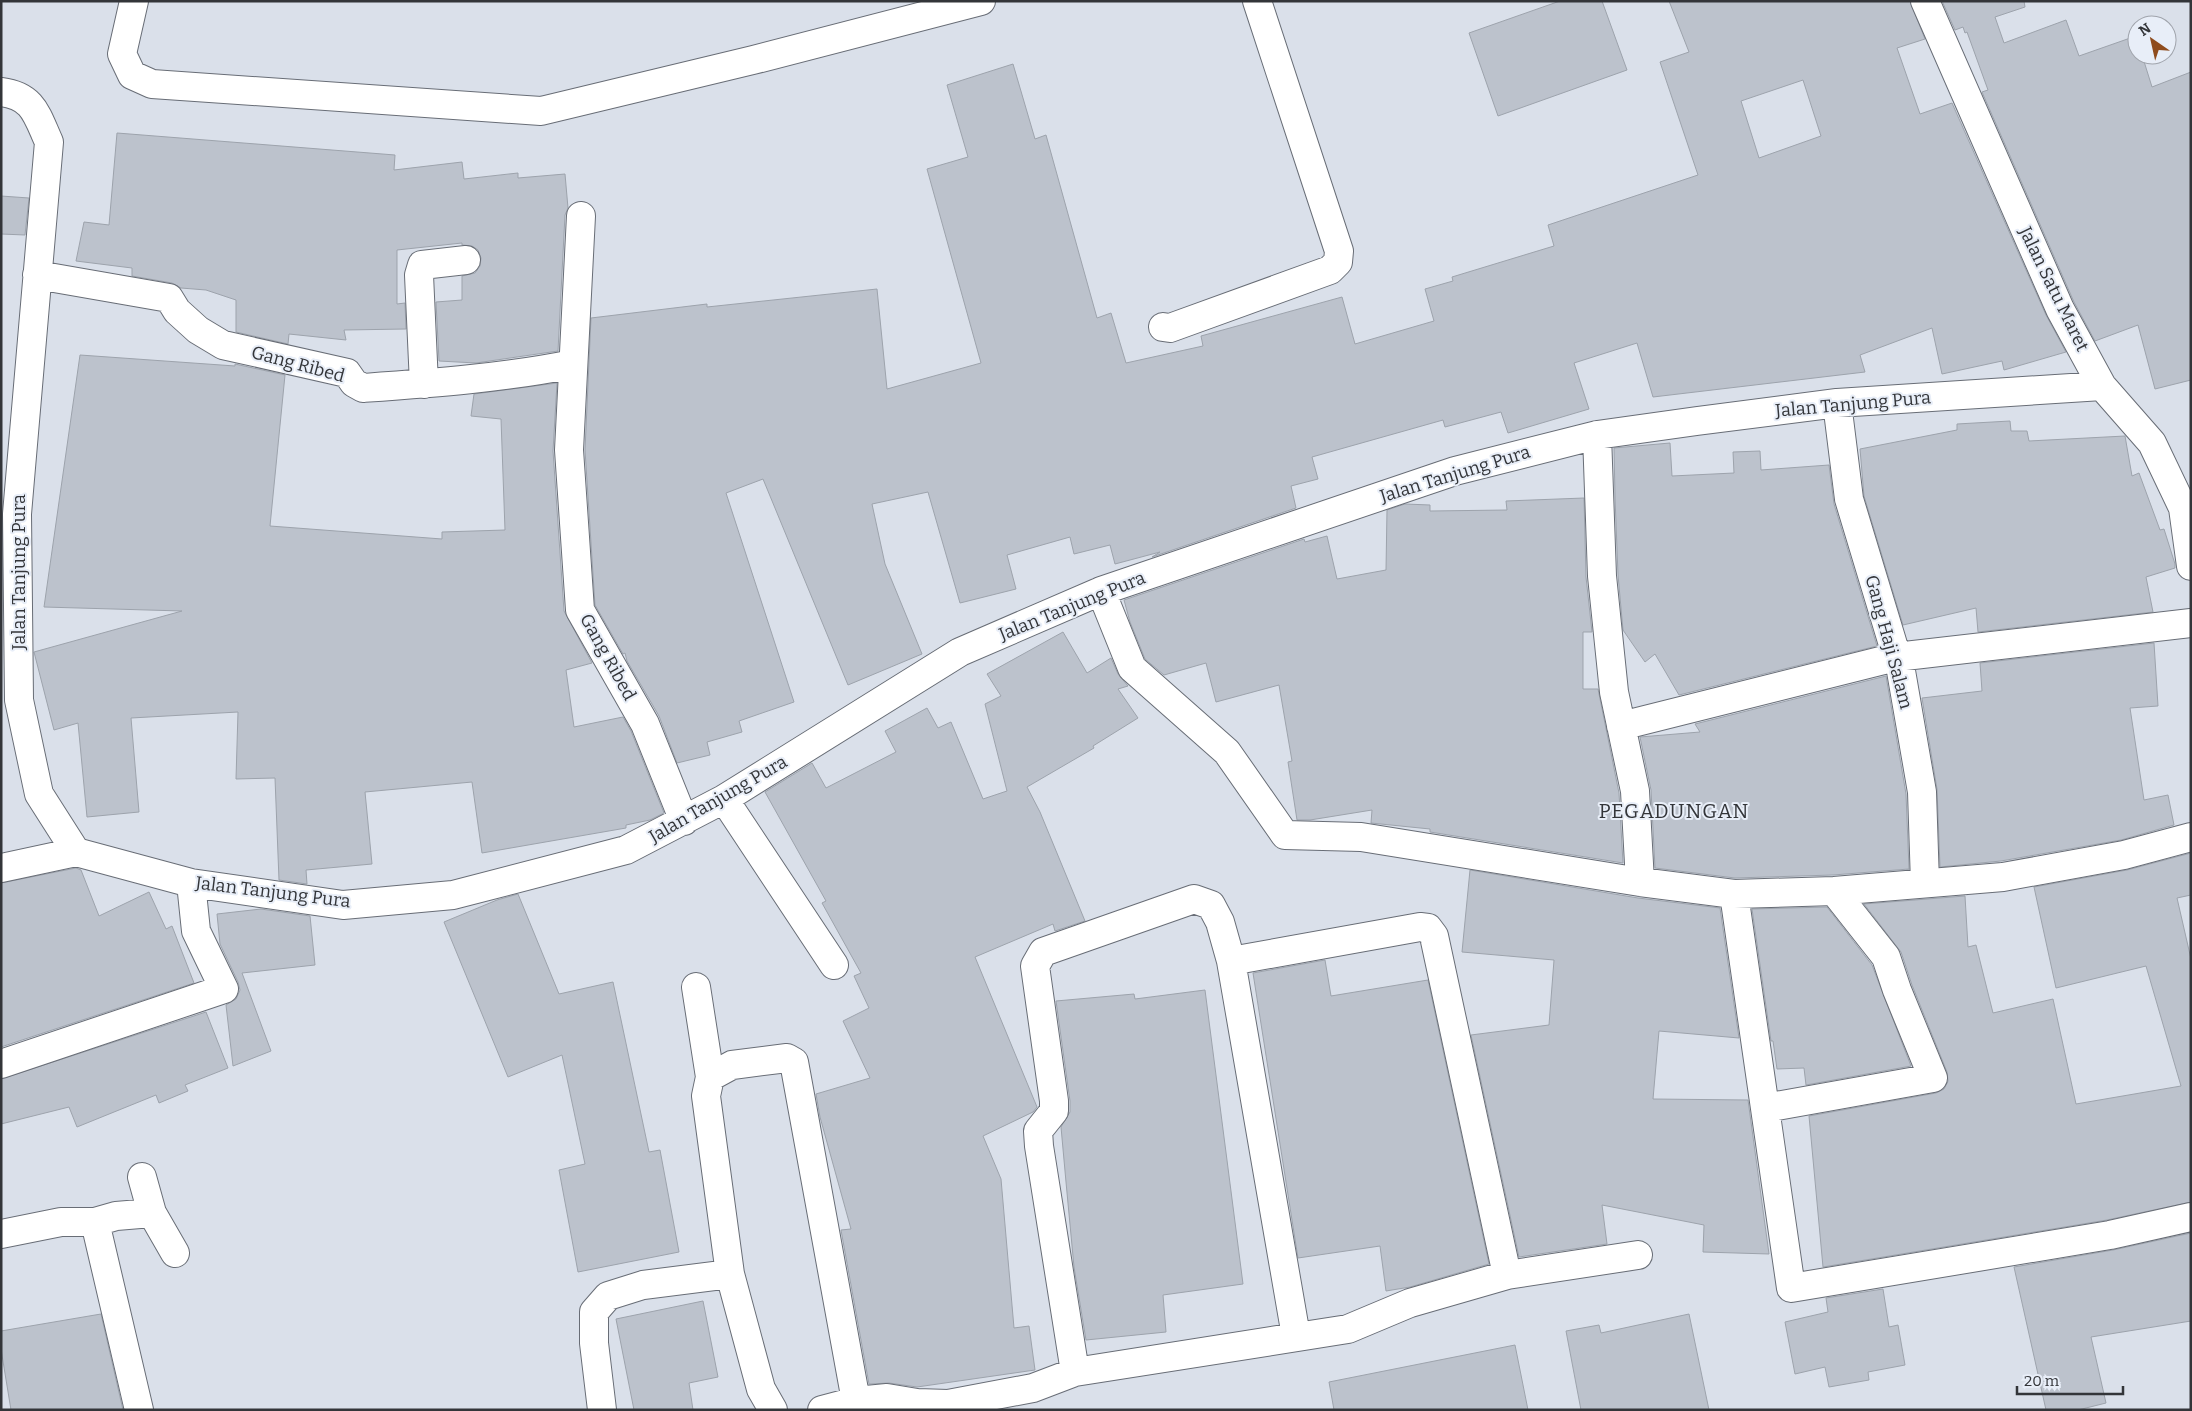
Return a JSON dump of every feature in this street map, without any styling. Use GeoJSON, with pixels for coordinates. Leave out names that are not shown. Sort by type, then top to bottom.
{"type":"FeatureCollection","features":[{"type":"Feature","properties":{"kind":"street"},"geometry":{"type":"LineString","coordinates":[[134,1],[122,54],[132,75],[152,84],[540,111],[754,60],[981,1]]}},
{"type":"Feature","properties":{"kind":"street"},"geometry":{"type":"LineString","coordinates":[[1163,327],[1170,328],[1330,270],[1338,262],[1339,251],[1257,1]]}},
{"type":"Feature","properties":{"kind":"street","name":"Jalan Satu Maret"},"geometry":{"type":"LineString","coordinates":[[1925,1],[2060,309],[2102,386],[2152,443],[2183,508],[2191,566]]}},
{"type":"Feature","properties":{"kind":"street","name":"Jalan Tanjung Pura"},"geometry":{"type":"LineString","coordinates":[[1,92],[13,94],[34,108],[48,142],[37,276],[9,513],[19,700],[38,794],[76,852],[191,883],[343,904],[454,895],[626,850],[724,799],[960,652],[1101,591],[1455,471],[1597,435],[1837,403],[2102,386]]}},
{"type":"Feature","properties":{"kind":"street","name":"Gang Ribed"},"geometry":{"type":"LineString","coordinates":[[581,216],[569,450],[580,610],[645,724],[684,821]]}},
{"type":"Feature","properties":{"kind":"street"},"geometry":{"type":"LineString","coordinates":[[424,384],[419,274],[422,265],[466,260]]}},
{"type":"Feature","properties":{"kind":"street","name":"Gang Ribed"},"geometry":{"type":"LineString","coordinates":[[37,276],[170,298],[177,311],[198,330],[223,345],[347,373],[352,376],[354,383],[363,388],[424,384],[538,371],[574,364]]}},
{"type":"Feature","properties":{"kind":"street","name":"Gang Haji Salam"},"geometry":{"type":"LineString","coordinates":[[1837,403],[1849,499],[1901,671],[1922,792],[1925,883]]}},
{"type":"Feature","properties":{"kind":"street"},"geometry":{"type":"LineString","coordinates":[[1597,435],[1602,576],[1614,692],[1635,791],[1640,882]]}},
{"type":"Feature","properties":{"kind":"street"},"geometry":{"type":"LineString","coordinates":[[1101,591],[1132,668],[1227,752],[1285,835],[1361,837],[1640,882],[1734,894],[1834,891],[2003,877],[2124,854],[2191,838]]}},
{"type":"Feature","properties":{"kind":"street"},"geometry":{"type":"LineString","coordinates":[[1621,726],[1896,657],[2191,623]]}},
{"type":"Feature","properties":{"kind":"street"},"geometry":{"type":"LineString","coordinates":[[724,799],[834,965]]}},
{"type":"Feature","properties":{"kind":"street"},"geometry":{"type":"LineString","coordinates":[[1,868],[76,852]]}},
{"type":"Feature","properties":{"kind":"street"},"geometry":{"type":"LineString","coordinates":[[1,1064],[224,989],[196,931],[191,883]]}},
{"type":"Feature","properties":{"kind":"street"},"geometry":{"type":"LineString","coordinates":[[1765,1108],[1932,1078],[1896,990],[1886,957],[1834,891]]}},
{"type":"Feature","properties":{"kind":"street"},"geometry":{"type":"LineString","coordinates":[[1734,894],[1791,1288],[2110,1235],[2191,1216]]}},
{"type":"Feature","properties":{"kind":"street"},"geometry":{"type":"LineString","coordinates":[[1075,1372],[1039,1146],[1038,1132],[1054,1111],[1054,1101],[1035,966],[1043,952],[1194,899],[1211,905],[1220,922],[1231,961],[1296,1336]]}},
{"type":"Feature","properties":{"kind":"street"},"geometry":{"type":"LineString","coordinates":[[1231,961],[1420,927],[1428,928],[1434,936],[1507,1275]]}},
{"type":"Feature","properties":{"kind":"street"},"geometry":{"type":"LineString","coordinates":[[696,987],[710,1077],[706,1096],[730,1274],[761,1389],[773,1410]]}},
{"type":"Feature","properties":{"kind":"street"},"geometry":{"type":"LineString","coordinates":[[710,1077],[732,1065],[787,1058],[794,1062],[856,1400]]}},
{"type":"Feature","properties":{"kind":"street"},"geometry":{"type":"LineString","coordinates":[[142,1177],[152,1213],[175,1253]]}},
{"type":"Feature","properties":{"kind":"street"},"geometry":{"type":"LineString","coordinates":[[1,1234],[61,1222],[95,1222],[116,1216],[152,1213]]}},
{"type":"Feature","properties":{"kind":"street"},"geometry":{"type":"LineString","coordinates":[[95,1222],[139,1410]]}},
{"type":"Feature","properties":{"kind":"street"},"geometry":{"type":"LineString","coordinates":[[822,1410],[856,1400],[887,1398],[917,1404],[948,1404],[1033,1388],[1075,1372],[1348,1329],[1410,1303],[1507,1275],[1638,1256]]}},
{"type":"Feature","properties":{"kind":"street"},"geometry":{"type":"LineString","coordinates":[[602,1410],[594,1343],[594,1312],[608,1296],[643,1285],[730,1274]]}},
{"type":"Feature","properties":{"kind":"building"},"geometry":{"type":"Polygon","coordinates":[[[1560,1],[1602,1],[1627,70],[1498,116],[1469,33],[1560,1]]]}},
{"type":"Feature","properties":{"kind":"building"},"geometry":{"type":"Polygon","coordinates":[[[1669,1],[1910,1],[1925,39],[1897,48],[1920,114],[1952,103],[2046,315],[2066,352],[2004,370],[2002,361],[1942,374],[1932,328],[1860,355],[1865,372],[1653,397],[1637,343],[1574,363],[1589,409],[1508,433],[1501,412],[1445,427],[1443,420],[1312,457],[1318,479],[1291,486],[1296,508],[1152,557],[1160,552],[1115,564],[1110,545],[1074,554],[1070,537],[1007,555],[1016,589],[960,603],[928,492],[872,504],[885,564],[922,654],[848,685],[763,479],[726,493],[794,702],[739,721],[742,732],[707,742],[710,755],[677,763],[659,716],[627,661],[625,653],[623,654],[595,605],[585,450],[591,318],[707,304],[707,307],[877,289],[887,389],[981,363],[927,169],[968,157],[947,85],[1013,64],[1035,139],[1046,135],[1097,318],[1111,313],[1126,363],[1203,346],[1201,336],[1342,297],[1355,344],[1434,321],[1425,289],[1453,281],[1452,277],[1554,246],[1548,225],[1698,175],[1660,62],[1689,52],[1669,1]],[[1803,80],[1741,101],[1759,158],[1821,136],[1803,80]]]}},
{"type":"Feature","properties":{"kind":"building"},"geometry":{"type":"Polygon","coordinates":[[[1942,1],[2024,1],[2025,7],[1995,17],[2004,43],[2066,20],[2079,56],[2127,39],[2127,65],[2145,65],[2152,87],[2191,72],[2191,380],[2155,389],[2138,325],[2095,341],[2074,302],[1982,92],[1988,90],[1967,32],[1965,33],[1963,27],[1955,30],[1942,1]]]}},
{"type":"Feature","properties":{"kind":"building"},"geometry":{"type":"Polygon","coordinates":[[[117,133],[395,155],[394,170],[462,162],[464,179],[518,173],[518,178],[565,174],[568,208],[565,215],[558,351],[476,363],[439,361],[436,302],[462,300],[462,276],[475,273],[480,266],[481,258],[478,250],[472,246],[462,245],[462,243],[397,250],[397,304],[405,303],[406,329],[344,330],[346,340],[289,334],[288,344],[236,332],[236,300],[206,290],[181,288],[172,283],[132,276],[132,268],[76,261],[84,222],[109,225],[117,133]]]}},
{"type":"Feature","properties":{"kind":"building"},"geometry":{"type":"Polygon","coordinates":[[[1,196],[29,198],[25,235],[1,234],[1,196]]]}},
{"type":"Feature","properties":{"kind":"building"},"geometry":{"type":"Polygon","coordinates":[[[80,355],[235,366],[235,364],[285,375],[270,526],[442,539],[442,532],[505,530],[501,419],[471,416],[474,394],[557,383],[553,451],[564,611],[592,663],[566,670],[574,727],[623,717],[631,731],[664,813],[650,820],[626,825],[626,828],[482,853],[472,782],[365,792],[372,864],[306,870],[307,884],[279,880],[275,778],[236,779],[238,712],[131,718],[139,812],[87,817],[78,723],[54,730],[34,652],[182,611],[44,607],[80,355]]]}},
{"type":"Feature","properties":{"kind":"building"},"geometry":{"type":"Polygon","coordinates":[[[2010,421],[2011,431],[2027,431],[2029,441],[2125,436],[2132,476],[2139,473],[2160,530],[2164,529],[2175,564],[2175,568],[2146,577],[2153,612],[1978,632],[1976,608],[1903,625],[1864,496],[1860,449],[1957,430],[1957,424],[2010,421]]]}},
{"type":"Feature","properties":{"kind":"building"},"geometry":{"type":"Polygon","coordinates":[[[1670,443],[1672,476],[1734,473],[1733,452],[1760,451],[1761,470],[1829,465],[1834,504],[1877,646],[1679,695],[1655,654],[1645,662],[1623,630],[1618,575],[1614,448],[1670,443]]]}},
{"type":"Feature","properties":{"kind":"building"},"geometry":{"type":"Polygon","coordinates":[[[1584,498],[1586,577],[1592,632],[1583,632],[1583,689],[1598,689],[1619,793],[1623,863],[1430,832],[1430,829],[1371,823],[1372,810],[1310,820],[1297,820],[1288,762],[1292,761],[1279,685],[1216,702],[1206,663],[1164,675],[1145,659],[1130,622],[1124,600],[1304,539],[1305,542],[1327,536],[1337,579],[1386,570],[1387,510],[1405,504],[1430,505],[1430,511],[1507,510],[1506,501],[1584,498]]]}},
{"type":"Feature","properties":{"kind":"building"},"geometry":{"type":"Polygon","coordinates":[[[1063,632],[1087,673],[1111,658],[1118,674],[1128,686],[1118,689],[1138,718],[1093,746],[1094,748],[1027,787],[1040,812],[1085,921],[1055,931],[1053,924],[975,957],[1037,1107],[1033,1112],[983,1136],[1001,1179],[1014,1328],[1029,1326],[1035,1370],[917,1387],[889,1383],[869,1384],[841,1230],[851,1229],[820,1117],[816,1094],[870,1078],[843,1021],[869,1008],[854,976],[861,973],[822,903],[826,901],[765,792],[812,763],[826,788],[896,752],[885,731],[927,708],[938,728],[951,722],[983,799],[1007,791],[985,704],[1001,696],[987,674],[1063,632]]]}},
{"type":"Feature","properties":{"kind":"building"},"geometry":{"type":"Polygon","coordinates":[[[2154,643],[2158,706],[2130,708],[2144,800],[2168,795],[2174,825],[2121,840],[2001,861],[1940,867],[1937,789],[1922,698],[1982,691],[1980,663],[2154,643]]]}},
{"type":"Feature","properties":{"kind":"building"},"geometry":{"type":"Polygon","coordinates":[[[1886,676],[1906,794],[1909,869],[1833,875],[1735,878],[1655,868],[1651,790],[1640,737],[1700,732],[1695,724],[1886,676]]]}},
{"type":"Feature","properties":{"kind":"building"},"geometry":{"type":"Polygon","coordinates":[[[2191,853],[2191,895],[2177,898],[2191,959],[2191,1202],[2107,1220],[1823,1267],[1809,1116],[1936,1093],[1944,1089],[1948,1081],[1947,1072],[1912,985],[1901,952],[1864,904],[1965,896],[1968,947],[1976,945],[1993,1013],[2053,999],[2076,1104],[2181,1086],[2146,966],[2056,988],[2034,887],[2127,870],[2191,853]]]}},
{"type":"Feature","properties":{"kind":"building"},"geometry":{"type":"Polygon","coordinates":[[[76,868],[81,870],[99,916],[149,892],[166,929],[172,926],[194,983],[1,1047],[1,883],[76,868]]]}},
{"type":"Feature","properties":{"kind":"building"},"geometry":{"type":"Polygon","coordinates":[[[1470,870],[1638,898],[1720,908],[1739,1038],[1659,1031],[1653,1099],[1748,1100],[1769,1254],[1703,1252],[1704,1225],[1602,1205],[1607,1244],[1519,1257],[1471,1035],[1549,1025],[1554,960],[1462,952],[1470,870]]]}},
{"type":"Feature","properties":{"kind":"building"},"geometry":{"type":"Polygon","coordinates":[[[518,894],[559,994],[613,982],[649,1152],[660,1150],[679,1252],[578,1272],[559,1170],[585,1164],[562,1055],[508,1077],[444,922],[497,900],[518,894]]]}},
{"type":"Feature","properties":{"kind":"building"},"geometry":{"type":"Polygon","coordinates":[[[1827,907],[1872,965],[1911,1066],[1806,1085],[1804,1068],[1777,1069],[1773,1041],[1771,1041],[1752,909],[1827,907]]]}},
{"type":"Feature","properties":{"kind":"building"},"geometry":{"type":"Polygon","coordinates":[[[261,909],[310,916],[315,965],[242,973],[271,1051],[233,1066],[226,1005],[236,999],[240,990],[220,944],[217,914],[261,909]]]}},
{"type":"Feature","properties":{"kind":"building"},"geometry":{"type":"Polygon","coordinates":[[[1325,960],[1331,996],[1428,980],[1489,1264],[1410,1287],[1386,1291],[1380,1246],[1298,1258],[1253,973],[1325,960]]]}},
{"type":"Feature","properties":{"kind":"building"},"geometry":{"type":"Polygon","coordinates":[[[1205,990],[1243,1284],[1163,1295],[1166,1332],[1086,1340],[1074,1267],[1061,1127],[1070,1112],[1070,1101],[1056,1001],[1134,994],[1135,999],[1205,990]]]}},
{"type":"Feature","properties":{"kind":"building"},"geometry":{"type":"Polygon","coordinates":[[[206,1012],[228,1068],[185,1085],[188,1091],[159,1103],[156,1095],[77,1127],[69,1107],[1,1124],[1,1079],[206,1012]]]}},
{"type":"Feature","properties":{"kind":"building"},"geometry":{"type":"Polygon","coordinates":[[[2191,1233],[2191,1321],[2091,1337],[2106,1403],[2078,1410],[2046,1410],[2014,1267],[2113,1250],[2191,1233]]]}},
{"type":"Feature","properties":{"kind":"building"},"geometry":{"type":"Polygon","coordinates":[[[1883,1289],[1889,1327],[1898,1325],[1905,1365],[1868,1372],[1869,1380],[1829,1387],[1825,1367],[1795,1374],[1785,1322],[1828,1312],[1826,1298],[1883,1289]]]}},
{"type":"Feature","properties":{"kind":"building"},"geometry":{"type":"Polygon","coordinates":[[[703,1301],[718,1377],[689,1383],[693,1410],[634,1410],[616,1319],[703,1301]]]}},
{"type":"Feature","properties":{"kind":"building"},"geometry":{"type":"Polygon","coordinates":[[[101,1314],[123,1410],[11,1410],[1,1349],[1,1331],[101,1314]]]}},
{"type":"Feature","properties":{"kind":"building"},"geometry":{"type":"Polygon","coordinates":[[[1689,1314],[1709,1410],[1581,1410],[1566,1331],[1599,1325],[1601,1333],[1689,1314]]]}},
{"type":"Feature","properties":{"kind":"building"},"geometry":{"type":"Polygon","coordinates":[[[1515,1345],[1528,1410],[1334,1410],[1329,1382],[1515,1345]]]}},
{"type":"Feature","properties":{"kind":"district","name":"PEGADUNGAN"},"geometry":{"type":"Point","coordinates":[1674,811]}}]}
